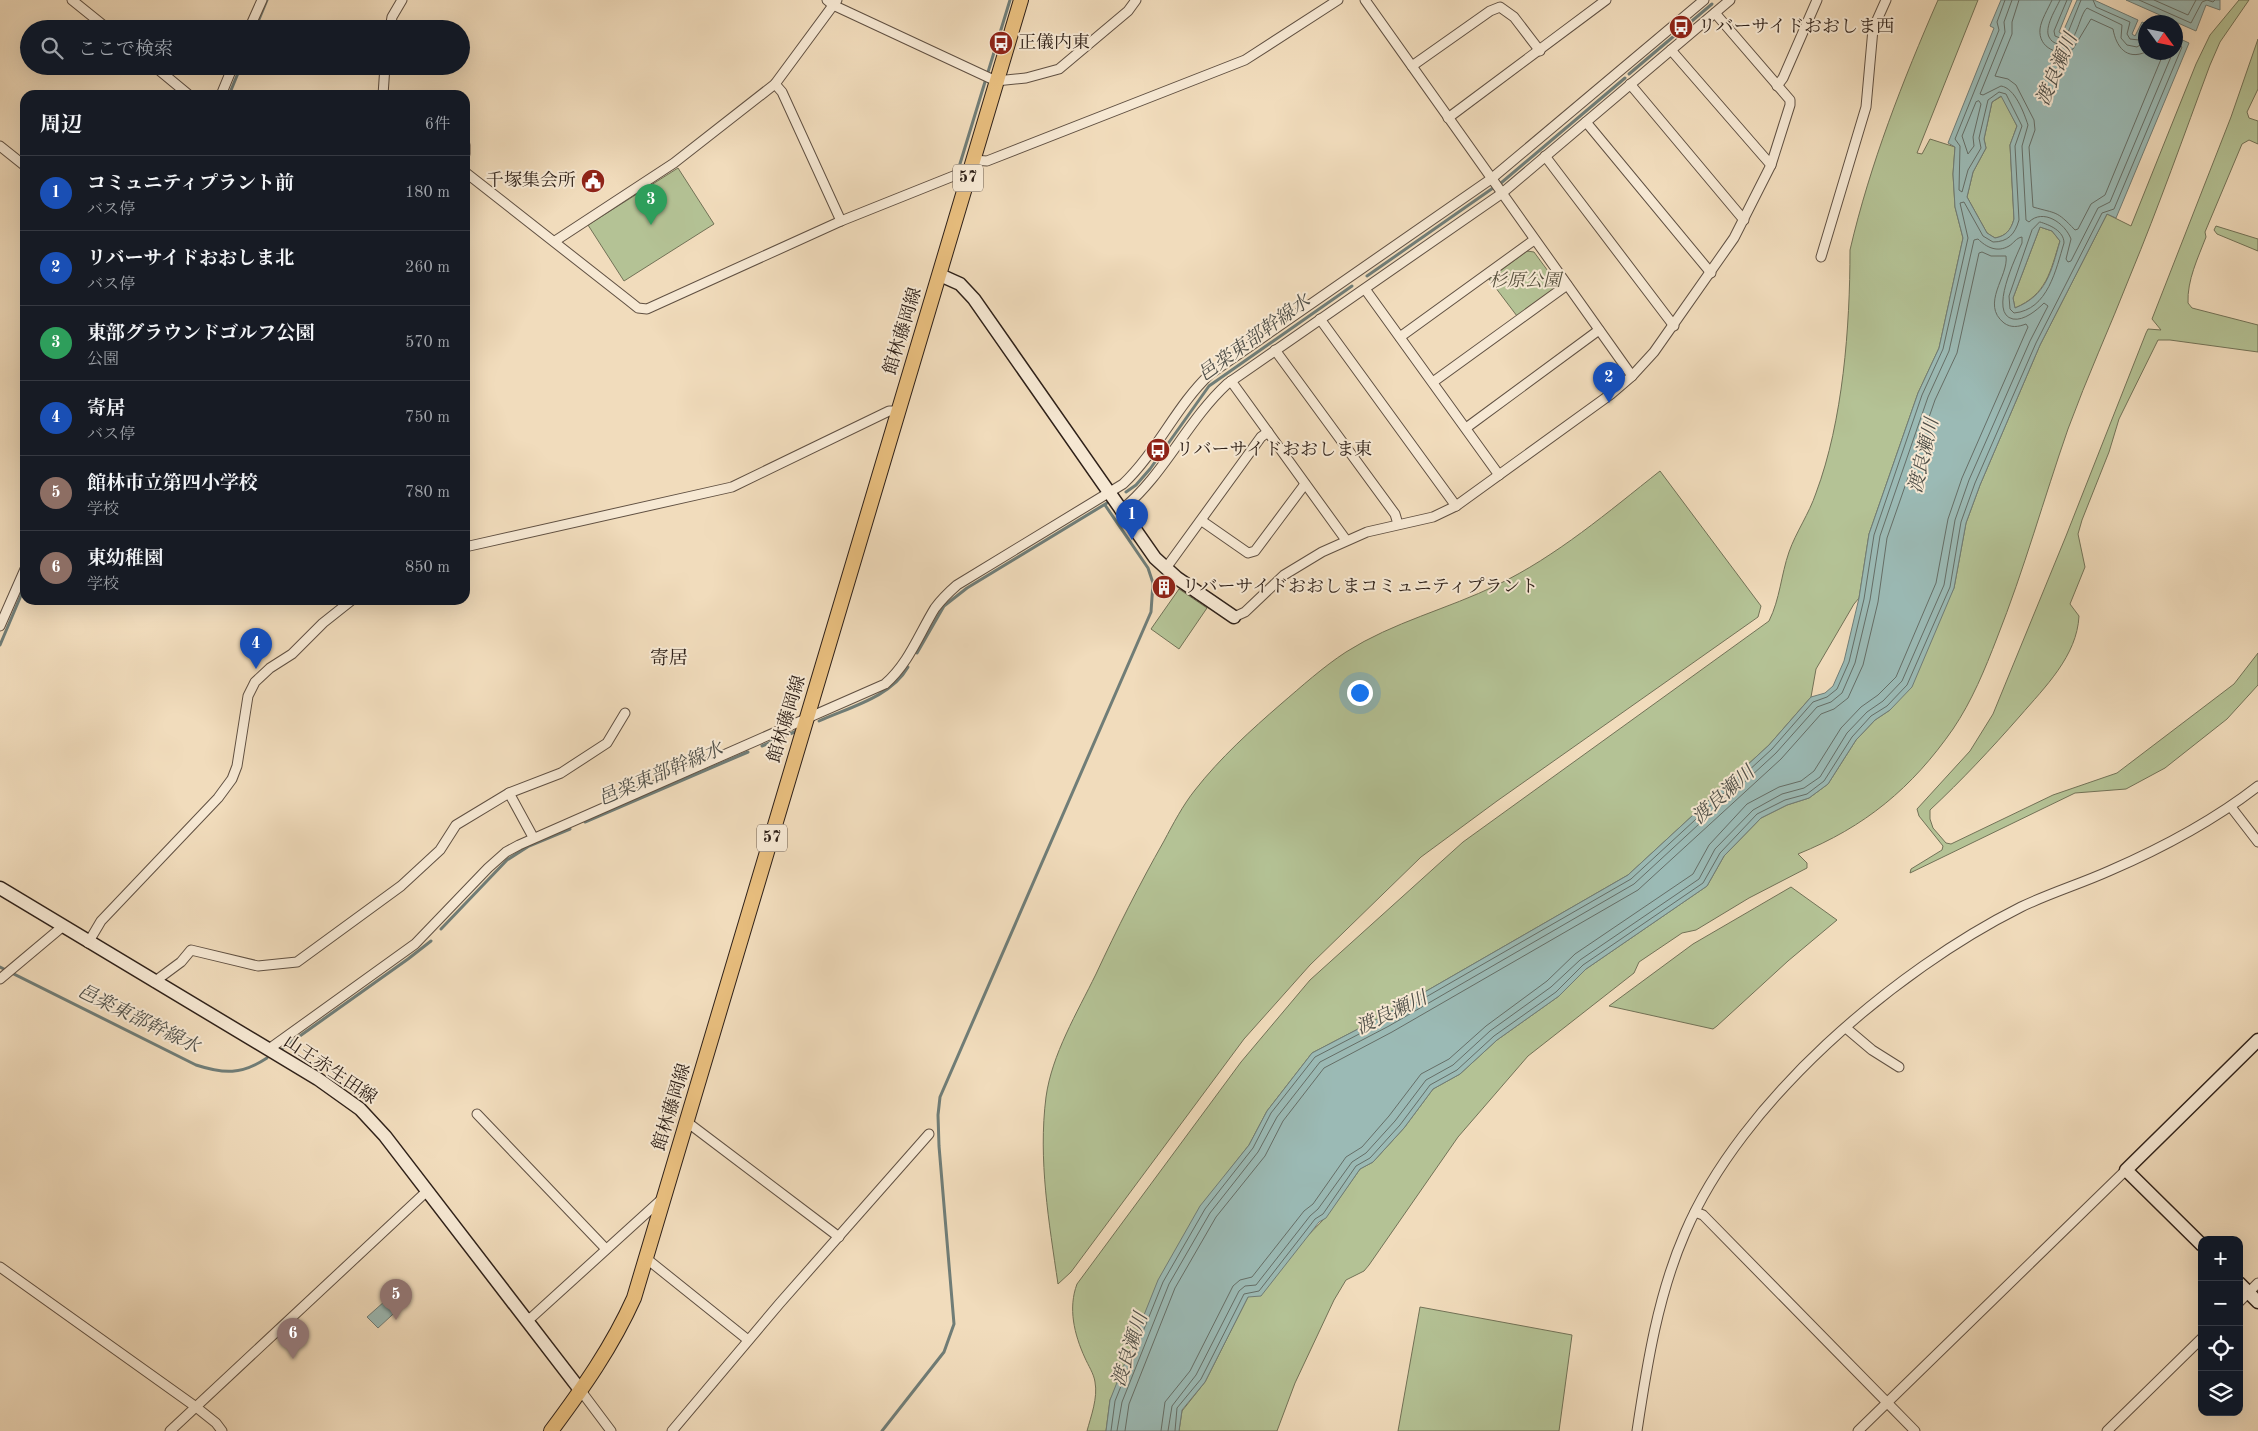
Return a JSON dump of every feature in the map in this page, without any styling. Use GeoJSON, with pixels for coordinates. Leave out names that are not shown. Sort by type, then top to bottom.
{"type":"FeatureCollection","features":[{"type":"Feature","properties":{"kind":"main road","name":"館林藤岡線"},"geometry":{"type":"LineString","coordinates":[[551,1431],[611,1346],[623,1323],[646,1259],[940,275],[1020,0]]}},
{"type":"Feature","properties":{"kind":"main road"},"geometry":{"type":"LineString","coordinates":[[940,275],[960,284],[974,299],[1146,548],[1166,568],[1234,617]]}},
{"type":"Feature","properties":{"kind":"main road","name":"山王赤生田線"},"geometry":{"type":"LineString","coordinates":[[0,888],[88,943],[318,1079],[360,1109],[385,1136],[580,1391]]}},
{"type":"Feature","properties":{"kind":"main road"},"geometry":{"type":"LineString","coordinates":[[2198,1241],[2126,1170],[2258,1040]]}},
{"type":"Feature","properties":{"kind":"main road"},"geometry":{"type":"LineString","coordinates":[[2243,1284],[2255,1292]]}},
{"type":"Feature","properties":{"kind":"street"},"geometry":{"type":"LineString","coordinates":[[72,0],[97,20]]}},
{"type":"Feature","properties":{"kind":"street"},"geometry":{"type":"LineString","coordinates":[[254,20],[262,0]]}},
{"type":"Feature","properties":{"kind":"street"},"geometry":{"type":"LineString","coordinates":[[392,20],[402,0]]}},
{"type":"Feature","properties":{"kind":"street"},"geometry":{"type":"LineString","coordinates":[[555,241],[674,163],[775,84],[833,2],[996,81],[1026,78],[1059,69],[1128,11],[1136,0]]}},
{"type":"Feature","properties":{"kind":"street"},"geometry":{"type":"LineString","coordinates":[[973,160],[987,161],[1245,60],[1338,0]]}},
{"type":"Feature","properties":{"kind":"street"},"geometry":{"type":"LineString","coordinates":[[1365,0],[1632,376]]}},
{"type":"Feature","properties":{"kind":"street"},"geometry":{"type":"LineString","coordinates":[[1448,118],[1606,0]]}},
{"type":"Feature","properties":{"kind":"street"},"geometry":{"type":"LineString","coordinates":[[269,1050],[415,944],[500,858],[533,838],[753,744],[808,716],[885,684],[896,675],[908,658],[936,607],[957,585],[1108,494],[1135,471],[1194,390],[1210,374],[1491,180],[1704,0]]}},
{"type":"Feature","properties":{"kind":"street"},"geometry":{"type":"LineString","coordinates":[[1120,511],[1146,488],[1209,401],[1231,381],[1501,194],[1730,0]]}},
{"type":"Feature","properties":{"kind":"street"},"geometry":{"type":"LineString","coordinates":[[1777,86],[1783,78],[1817,0]]}},
{"type":"Feature","properties":{"kind":"street"},"geometry":{"type":"LineString","coordinates":[[1822,257],[1866,107],[1873,29],[1886,0]]}},
{"type":"Feature","properties":{"kind":"street"},"geometry":{"type":"LineString","coordinates":[[1412,66],[1490,11],[1500,7],[1514,17],[1540,51]]}},
{"type":"Feature","properties":{"kind":"street"},"geometry":{"type":"LineString","coordinates":[[1234,617],[1245,612],[1290,571],[1346,540],[1398,524],[1433,517],[1456,506],[1632,376],[1674,326],[1711,273],[1744,220],[1771,165],[1790,105],[1790,100],[1715,13]]}},
{"type":"Feature","properties":{"kind":"street"},"geometry":{"type":"LineString","coordinates":[[1671,50],[1771,165]]}},
{"type":"Feature","properties":{"kind":"street"},"geometry":{"type":"LineString","coordinates":[[165,75],[183,90]]}},
{"type":"Feature","properties":{"kind":"street"},"geometry":{"type":"LineString","coordinates":[[223,90],[230,75]]}},
{"type":"Feature","properties":{"kind":"street"},"geometry":{"type":"LineString","coordinates":[[383,90],[384,75]]}},
{"type":"Feature","properties":{"kind":"street"},"geometry":{"type":"LineString","coordinates":[[775,84],[782,92],[841,221]]}},
{"type":"Feature","properties":{"kind":"street"},"geometry":{"type":"LineString","coordinates":[[1630,84],[1744,220]]}},
{"type":"Feature","properties":{"kind":"street"},"geometry":{"type":"LineString","coordinates":[[1586,122],[1711,273]]}},
{"type":"Feature","properties":{"kind":"street"},"geometry":{"type":"LineString","coordinates":[[0,146],[20,162]]}},
{"type":"Feature","properties":{"kind":"street"},"geometry":{"type":"LineString","coordinates":[[1546,156],[1674,326]]}},
{"type":"Feature","properties":{"kind":"street"},"geometry":{"type":"LineString","coordinates":[[470,176],[638,308],[647,309],[841,221],[956,175],[968,175]]}},
{"type":"Feature","properties":{"kind":"street"},"geometry":{"type":"LineString","coordinates":[[1400,337],[1534,240]]}},
{"type":"Feature","properties":{"kind":"street"},"geometry":{"type":"LineString","coordinates":[[1433,382],[1567,284]]}},
{"type":"Feature","properties":{"kind":"street"},"geometry":{"type":"LineString","coordinates":[[1365,289],[1500,475]]}},
{"type":"Feature","properties":{"kind":"street"},"geometry":{"type":"LineString","coordinates":[[1320,319],[1456,506]]}},
{"type":"Feature","properties":{"kind":"street"},"geometry":{"type":"LineString","coordinates":[[1466,428],[1600,330]]}},
{"type":"Feature","properties":{"kind":"street"},"geometry":{"type":"LineString","coordinates":[[1275,350],[1395,514],[1398,524]]}},
{"type":"Feature","properties":{"kind":"street"},"geometry":{"type":"LineString","coordinates":[[1231,381],[1346,540]]}},
{"type":"Feature","properties":{"kind":"street"},"geometry":{"type":"LineString","coordinates":[[470,546],[732,487],[889,411],[898,411]]}},
{"type":"Feature","properties":{"kind":"street"},"geometry":{"type":"LineString","coordinates":[[1166,568],[1202,521],[1261,437],[1268,432]]}},
{"type":"Feature","properties":{"kind":"street"},"geometry":{"type":"LineString","coordinates":[[1202,521],[1248,553],[1255,551],[1305,484]]}},
{"type":"Feature","properties":{"kind":"street"},"geometry":{"type":"LineString","coordinates":[[0,626],[20,580]]}},
{"type":"Feature","properties":{"kind":"street"},"geometry":{"type":"LineString","coordinates":[[88,943],[101,921],[218,798],[232,779],[237,766],[248,696],[255,682],[270,668],[292,654],[346,605]]}},
{"type":"Feature","properties":{"kind":"street"},"geometry":{"type":"LineString","coordinates":[[154,982],[181,962],[191,950],[258,966],[297,962],[401,886],[440,850],[456,825],[509,792],[560,773],[607,743],[625,713]]}},
{"type":"Feature","properties":{"kind":"street"},"geometry":{"type":"LineString","coordinates":[[1637,1431],[1646,1369],[1670,1271],[1695,1212],[1720,1166],[1750,1125],[1780,1091],[1846,1028],[1890,991],[1963,939],[2022,907],[2127,862],[2206,822],[2231,807],[2258,786]]}},
{"type":"Feature","properties":{"kind":"street"},"geometry":{"type":"LineString","coordinates":[[509,792],[533,838]]}},
{"type":"Feature","properties":{"kind":"street"},"geometry":{"type":"LineString","coordinates":[[2231,807],[2258,842]]}},
{"type":"Feature","properties":{"kind":"street"},"geometry":{"type":"LineString","coordinates":[[3,976],[62,926]]}},
{"type":"Feature","properties":{"kind":"street"},"geometry":{"type":"LineString","coordinates":[[1846,1028],[1872,1050],[1899,1066]]}},
{"type":"Feature","properties":{"kind":"street"},"geometry":{"type":"LineString","coordinates":[[477,1114],[606,1249]]}},
{"type":"Feature","properties":{"kind":"street"},"geometry":{"type":"LineString","coordinates":[[686,1122],[839,1237]]}},
{"type":"Feature","properties":{"kind":"street"},"geometry":{"type":"LineString","coordinates":[[672,1431],[748,1340],[929,1134]]}},
{"type":"Feature","properties":{"kind":"street"},"geometry":{"type":"LineString","coordinates":[[1858,1431],[2126,1170]]}},
{"type":"Feature","properties":{"kind":"street"},"geometry":{"type":"LineString","coordinates":[[170,1431],[426,1192]]}},
{"type":"Feature","properties":{"kind":"street"},"geometry":{"type":"LineString","coordinates":[[525,1319],[532,1317],[665,1196]]}},
{"type":"Feature","properties":{"kind":"street"},"geometry":{"type":"LineString","coordinates":[[1695,1212],[1703,1215],[1915,1431]]}},
{"type":"Feature","properties":{"kind":"street"},"geometry":{"type":"LineString","coordinates":[[646,1259],[748,1340]]}},
{"type":"Feature","properties":{"kind":"street"},"geometry":{"type":"LineString","coordinates":[[0,1267],[196,1407],[216,1422],[222,1431]]}},
{"type":"Feature","properties":{"kind":"street"},"geometry":{"type":"LineString","coordinates":[[2243,1300],[2255,1292]]}},
{"type":"Feature","properties":{"kind":"street"},"geometry":{"type":"LineString","coordinates":[[2107,1431],[2198,1342]]}},
{"type":"Feature","properties":{"kind":"street"},"geometry":{"type":"LineString","coordinates":[[580,1391],[611,1431]]}},
{"type":"Feature","properties":{"kind":"green space"},"geometry":{"type":"Polygon","coordinates":[[[1938,0],[1978,0],[1917,153],[1922,154],[1930,139],[1955,147],[1953,174],[1955,207],[1963,238],[1939,348],[1918,393],[1869,534],[1859,598],[1816,669],[1811,697],[1769,745],[1628,875],[1383,1016],[1312,1053],[1267,1111],[1249,1145],[1227,1173],[1110,1400],[1106,1431],[1087,1431],[1094,1407],[1096,1388],[1075,1330],[1073,1302],[1077,1284],[1241,1062],[1310,980],[1463,842],[1769,621],[1776,604],[1789,552],[1813,501],[1833,435],[1839,405],[1846,342],[1850,250],[1858,218],[1888,123],[1938,0]]]}},
{"type":"Feature","properties":{"kind":"green space"},"geometry":{"type":"Polygon","coordinates":[[[2239,0],[2249,0],[2220,42],[2210,65],[2151,223],[2068,429],[2007,612],[1978,685],[1953,729],[1921,770],[1885,804],[1845,831],[1798,854],[1807,863],[1807,868],[1749,898],[1696,930],[1682,933],[1639,962],[1634,973],[1528,1056],[1458,1137],[1369,1265],[1364,1271],[1346,1280],[1334,1300],[1295,1383],[1277,1431],[1179,1431],[1182,1411],[1205,1382],[1248,1297],[1326,1217],[1360,1169],[1373,1162],[1404,1128],[1433,1089],[1460,1074],[1497,1040],[1559,996],[1586,969],[1707,886],[1724,856],[1761,818],[1787,805],[1809,798],[1828,784],[1856,740],[1875,720],[1890,710],[1954,588],[1966,523],[1980,485],[2040,345],[2107,214],[2131,226],[2196,64],[2210,35],[2239,0]]]}},
{"type":"Feature","properties":{"kind":"green space"},"geometry":{"type":"Polygon","coordinates":[[[2258,39],[2258,89],[2247,112],[2249,118],[2258,121],[2258,144],[2249,140],[2242,144],[2205,232],[2206,237],[2189,286],[2188,303],[2192,308],[2258,325],[2258,352],[2158,340],[2119,419],[2109,452],[2082,520],[2078,534],[2085,567],[2070,604],[2079,616],[2077,631],[2066,658],[2049,682],[2009,728],[1930,810],[1933,828],[1946,843],[1951,844],[2053,795],[2117,773],[2234,684],[2258,653],[2258,685],[2227,719],[2165,768],[2126,789],[2075,793],[1910,873],[1911,869],[1942,850],[1943,846],[1919,816],[1917,809],[1970,751],[1993,714],[2146,333],[2148,329],[2161,330],[2152,319],[2231,117],[2258,39]]]}},
{"type":"Feature","properties":{"kind":"green space"},"geometry":{"type":"Polygon","coordinates":[[[2002,96],[2017,126],[2010,145],[2014,219],[2008,232],[1995,238],[1987,233],[1967,197],[1973,172],[1986,148],[1984,139],[1992,102],[2002,96]]]}},
{"type":"Feature","properties":{"kind":"green space"},"geometry":{"type":"Polygon","coordinates":[[[678,168],[714,224],[624,281],[588,225],[678,168]]]}},
{"type":"Feature","properties":{"kind":"green space"},"geometry":{"type":"Polygon","coordinates":[[[2216,226],[2258,239],[2258,251],[2217,234],[2214,230],[2216,226]]]}},
{"type":"Feature","properties":{"kind":"green space"},"geometry":{"type":"Polygon","coordinates":[[[2040,227],[2052,231],[2060,241],[2050,272],[2041,289],[2026,302],[2015,308],[2013,298],[2040,227]]]}},
{"type":"Feature","properties":{"kind":"green space","name":"杉原公園"},"geometry":{"type":"Polygon","coordinates":[[[1527,251],[1534,252],[1556,282],[1555,288],[1517,316],[1489,279],[1527,251]]]}},
{"type":"Feature","properties":{"kind":"green space"},"geometry":{"type":"Polygon","coordinates":[[[1660,471],[1761,606],[1758,617],[1497,801],[1421,857],[1310,965],[1244,1039],[1071,1272],[1058,1284],[1048,1214],[1044,1168],[1044,1121],[1049,1081],[1066,1034],[1120,924],[1182,808],[1205,778],[1247,734],[1337,658],[1364,641],[1478,594],[1540,561],[1582,533],[1660,471]]]}},
{"type":"Feature","properties":{"kind":"green space"},"geometry":{"type":"Polygon","coordinates":[[[1179,589],[1207,608],[1179,649],[1151,629],[1179,589]]]}},
{"type":"Feature","properties":{"kind":"green space"},"geometry":{"type":"Polygon","coordinates":[[[1791,887],[1837,920],[1788,961],[1713,1029],[1609,1006],[1693,944],[1791,887]]]}},
{"type":"Feature","properties":{"kind":"green space"},"geometry":{"type":"Polygon","coordinates":[[[1420,1307],[1572,1335],[1559,1431],[1398,1431],[1420,1307]]]}},
{"type":"Feature","properties":{"kind":"water","name":"渡良瀬川"},"geometry":{"type":"Polygon","coordinates":[[[2001,0],[2072,0],[2059,32],[2062,34],[2077,0],[2094,0],[2138,20],[2132,34],[2135,36],[2138,30],[2138,60],[2182,60],[2116,218],[2107,214],[2040,345],[1980,485],[1966,523],[1954,588],[1912,687],[1890,710],[1875,720],[1856,740],[1828,784],[1809,798],[1787,805],[1761,818],[1724,856],[1707,886],[1586,969],[1559,996],[1497,1040],[1460,1074],[1433,1089],[1404,1128],[1373,1162],[1360,1169],[1326,1218],[1319,1222],[1261,1296],[1248,1297],[1205,1382],[1182,1410],[1179,1431],[1106,1431],[1110,1400],[1158,1280],[1200,1206],[1249,1145],[1267,1111],[1312,1053],[1383,1016],[1628,875],[1769,745],[1811,697],[1825,693],[1833,686],[1844,661],[1859,598],[1869,534],[1918,393],[1939,348],[1963,238],[1955,207],[1953,174],[1955,147],[1948,143],[1994,28],[1990,26],[2001,0]],[[2001,96],[1992,102],[1984,139],[1986,148],[1973,172],[1967,197],[1987,233],[1995,238],[2008,232],[2014,219],[2010,145],[2017,126],[2001,96]],[[2040,227],[2013,298],[2015,308],[2026,303],[2041,289],[2046,281],[2054,263],[2060,241],[2052,231],[2040,227]]]}},
{"type":"Feature","properties":{"kind":"water"},"geometry":{"type":"Polygon","coordinates":[[[2126,0],[2220,0],[2220,10],[2206,5],[2196,31],[2183,25],[2183,15],[2160,15],[2126,0]]]}},
{"type":"Feature","properties":{"kind":"water"},"geometry":{"type":"Polygon","coordinates":[[[2183,40],[2189,43],[2183,57],[2183,40]]]}},
{"type":"Feature","properties":{"kind":"water"},"geometry":{"type":"Polygon","coordinates":[[[394,1293],[404,1304],[378,1328],[367,1317],[394,1293]]]}},
{"type":"Feature","properties":{"kind":"waterway"},"geometry":{"type":"LineString","coordinates":[[259,20],[267,0]]}},
{"type":"Feature","properties":{"kind":"waterway"},"geometry":{"type":"LineString","coordinates":[[959,167],[1010,0]]}},
{"type":"Feature","properties":{"kind":"waterway","name":"邑楽東部幹線水"},"geometry":{"type":"LineString","coordinates":[[1629,74],[1712,4]]}},
{"type":"Feature","properties":{"kind":"waterway"},"geometry":{"type":"LineString","coordinates":[[231,90],[237,75]]}},
{"type":"Feature","properties":{"kind":"waterway","name":"邑楽東部幹線水"},"geometry":{"type":"LineString","coordinates":[[1501,183],[1625,78]]}},
{"type":"Feature","properties":{"kind":"waterway","name":"邑楽東部幹線水"},"geometry":{"type":"LineString","coordinates":[[1367,276],[1493,188]]}},
{"type":"Feature","properties":{"kind":"waterway","name":"邑楽東部幹線水"},"geometry":{"type":"LineString","coordinates":[[1126,492],[1136,485],[1150,469],[1209,386],[1352,286]]}},
{"type":"Feature","properties":{"kind":"waterway","name":"邑楽東部幹線水"},"geometry":{"type":"LineString","coordinates":[[917,653],[944,606],[967,588],[1107,503]]}},
{"type":"Feature","properties":{"kind":"waterway"},"geometry":{"type":"LineString","coordinates":[[882,1431],[944,1352],[954,1324],[939,1146],[938,1115],[940,1097],[1151,612],[1153,583],[1148,568],[1105,505]]}},
{"type":"Feature","properties":{"kind":"waterway"},"geometry":{"type":"LineString","coordinates":[[0,645],[20,598]]}},
{"type":"Feature","properties":{"kind":"waterway","name":"邑楽東部幹線水"},"geometry":{"type":"LineString","coordinates":[[819,721],[881,694],[901,677],[908,667]]}},
{"type":"Feature","properties":{"kind":"waterway","name":"邑楽東部幹線水"},"geometry":{"type":"LineString","coordinates":[[762,746],[799,730]]}},
{"type":"Feature","properties":{"kind":"waterway","name":"邑楽東部幹線水"},"geometry":{"type":"LineString","coordinates":[[585,822],[748,752]]}},
{"type":"Feature","properties":{"kind":"waterway","name":"邑楽東部幹線水"},"geometry":{"type":"LineString","coordinates":[[441,929],[507,860],[529,846],[570,829]]}},
{"type":"Feature","properties":{"kind":"waterway","name":"邑楽東部幹線水"},"geometry":{"type":"LineString","coordinates":[[283,1048],[431,941]]}},
{"type":"Feature","properties":{"kind":"waterway","name":"邑楽東部幹線水"},"geometry":{"type":"LineString","coordinates":[[0,967],[196,1065],[215,1070],[232,1071],[249,1068],[267,1058]]}},
{"type":"Feature","properties":{"kind":"place","name":"リバーサイドおおしま西"},"geometry":{"type":"Point","coordinates":[1681,27]}},
{"type":"Feature","properties":{"kind":"place","name":"正儀内東"},"geometry":{"type":"Point","coordinates":[1001,43]}},
{"type":"Feature","properties":{"kind":"place","name":"千塚集会所"},"geometry":{"type":"Point","coordinates":[593,181]}},
{"type":"Feature","properties":{"kind":"place","name":"東部グラウンドゴルフ公園"},"geometry":{"type":"Point","coordinates":[651,225]}},
{"type":"Feature","properties":{"kind":"place","name":"リバーサイドおおしま北"},"geometry":{"type":"Point","coordinates":[1609,403]}},
{"type":"Feature","properties":{"kind":"place","name":"リバーサイドおおしま東"},"geometry":{"type":"Point","coordinates":[1158,450]}},
{"type":"Feature","properties":{"kind":"place","name":"コミュニティプラント前"},"geometry":{"type":"Point","coordinates":[1132,540]}},
{"type":"Feature","properties":{"kind":"place","name":"リバーサイドおおしまコミュニティプラント"},"geometry":{"type":"Point","coordinates":[1164,587]}},
{"type":"Feature","properties":{"kind":"place","name":"寄居"},"geometry":{"type":"Point","coordinates":[256,669]}},
{"type":"Feature","properties":{"kind":"place","name":"館林市立第四小学校"},"geometry":{"type":"Point","coordinates":[396,1320]}},
{"type":"Feature","properties":{"kind":"place","name":"東幼稚園"},"geometry":{"type":"Point","coordinates":[293,1359]}},
{"type":"Feature","properties":{"kind":"district","name":"寄居"},"geometry":{"type":"Point","coordinates":[669,659]}}]}
